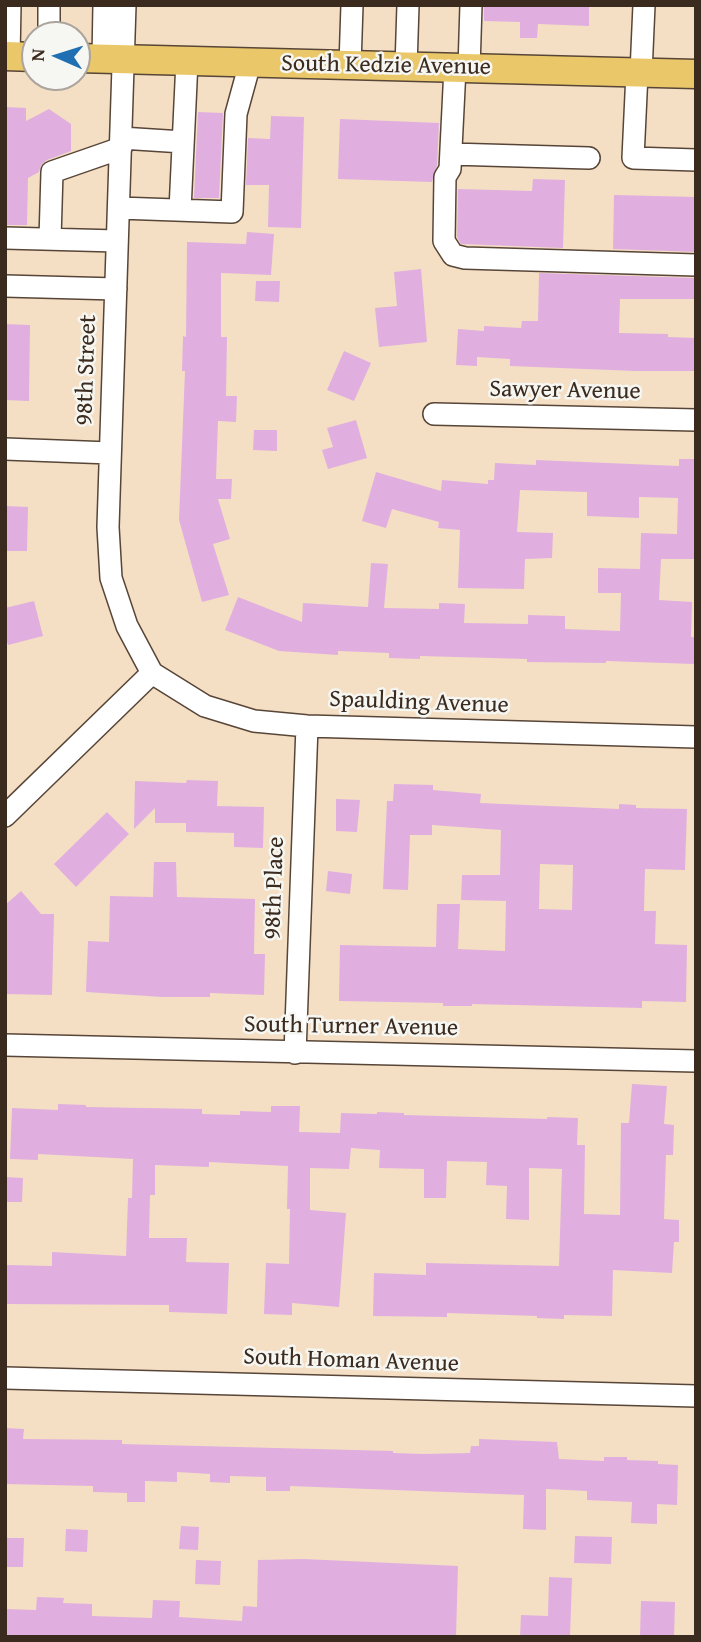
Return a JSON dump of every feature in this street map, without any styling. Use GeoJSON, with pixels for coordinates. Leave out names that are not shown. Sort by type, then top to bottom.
{"type":"FeatureCollection","features":[{"type":"Feature","properties":{"kind":"main road","name":"South Kedzie Avenue"},"geometry":{"type":"LineString","coordinates":[[101,59],[696,74]]}},
{"type":"Feature","properties":{"kind":"street"},"geometry":{"type":"LineString","coordinates":[[10,5],[16,57]]}},
{"type":"Feature","properties":{"kind":"street"},"geometry":{"type":"LineString","coordinates":[[101,59],[104,5]]}},
{"type":"Feature","properties":{"kind":"street"},"geometry":{"type":"LineString","coordinates":[[101,59],[125,5]]}},
{"type":"Feature","properties":{"kind":"street"},"geometry":{"type":"LineString","coordinates":[[350,65],[352,5]]}},
{"type":"Feature","properties":{"kind":"street"},"geometry":{"type":"LineString","coordinates":[[406,66],[408,5]]}},
{"type":"Feature","properties":{"kind":"street"},"geometry":{"type":"LineString","coordinates":[[471,5],[450,169],[445,177],[444,241],[453,255],[465,258],[696,265]]}},
{"type":"Feature","properties":{"kind":"street"},"geometry":{"type":"LineString","coordinates":[[644,5],[633,158],[696,160]]}},
{"type":"Feature","properties":{"kind":"street","name":"98th Street"},"geometry":{"type":"LineString","coordinates":[[101,59],[121,143],[108,527],[111,578],[127,626],[152,673]]}},
{"type":"Feature","properties":{"kind":"street"},"geometry":{"type":"LineString","coordinates":[[180,210],[187,61]]}},
{"type":"Feature","properties":{"kind":"street"},"geometry":{"type":"LineString","coordinates":[[119,208],[232,212],[236,114],[250,63]]}},
{"type":"Feature","properties":{"kind":"street"},"geometry":{"type":"LineString","coordinates":[[50,239],[52,172],[121,143],[183,142]]}},
{"type":"Feature","properties":{"kind":"street"},"geometry":{"type":"LineString","coordinates":[[451,154],[589,158]]}},
{"type":"Feature","properties":{"kind":"street"},"geometry":{"type":"LineString","coordinates":[[5,238],[117,241]]}},
{"type":"Feature","properties":{"kind":"street"},"geometry":{"type":"LineString","coordinates":[[5,286],[116,289]]}},
{"type":"Feature","properties":{"kind":"street","name":"Sawyer Avenue"},"geometry":{"type":"LineString","coordinates":[[433,414],[696,420]]}},
{"type":"Feature","properties":{"kind":"street"},"geometry":{"type":"LineString","coordinates":[[5,449],[110,453]]}},
{"type":"Feature","properties":{"kind":"street"},"geometry":{"type":"LineString","coordinates":[[5,816],[152,673]]}},
{"type":"Feature","properties":{"kind":"street","name":"Spaulding Avenue"},"geometry":{"type":"LineString","coordinates":[[152,673],[205,706],[254,722],[307,726],[696,737]]}},
{"type":"Feature","properties":{"kind":"street","name":"98th Place"},"geometry":{"type":"LineString","coordinates":[[295,1053],[307,726]]}},
{"type":"Feature","properties":{"kind":"street","name":"South Turner Avenue"},"geometry":{"type":"LineString","coordinates":[[5,1045],[696,1061]]}},
{"type":"Feature","properties":{"kind":"street","name":"South Homan Avenue"},"geometry":{"type":"LineString","coordinates":[[5,1378],[696,1396]]}},
{"type":"Feature","properties":{"kind":"building"},"geometry":{"type":"Polygon","coordinates":[[[484,5],[589,5],[589,26],[538,24],[537,38],[520,38],[520,22],[484,21],[484,5]]]}},
{"type":"Feature","properties":{"kind":"building"},"geometry":{"type":"Polygon","coordinates":[[[5,107],[26,108],[26,121],[49,109],[71,124],[71,151],[47,160],[41,165],[39,172],[28,178],[27,225],[5,225],[5,107]]]}},
{"type":"Feature","properties":{"kind":"building"},"geometry":{"type":"Polygon","coordinates":[[[198,112],[223,113],[219,198],[194,198],[198,112]]]}},
{"type":"Feature","properties":{"kind":"building"},"geometry":{"type":"Polygon","coordinates":[[[271,116],[304,117],[301,228],[268,227],[269,185],[246,185],[248,138],[270,139],[271,116]]]}},
{"type":"Feature","properties":{"kind":"building"},"geometry":{"type":"Polygon","coordinates":[[[340,119],[439,123],[437,165],[432,182],[338,179],[340,119]]]}},
{"type":"Feature","properties":{"kind":"building"},"geometry":{"type":"Polygon","coordinates":[[[533,179],[565,180],[563,248],[461,244],[457,237],[458,189],[532,191],[533,179]]]}},
{"type":"Feature","properties":{"kind":"building"},"geometry":{"type":"Polygon","coordinates":[[[614,195],[696,197],[696,252],[613,249],[614,195]]]}},
{"type":"Feature","properties":{"kind":"building"},"geometry":{"type":"Polygon","coordinates":[[[247,232],[274,234],[271,275],[221,273],[221,337],[227,337],[226,396],[237,396],[236,422],[218,421],[216,479],[232,479],[231,499],[218,499],[230,539],[213,544],[229,595],[202,602],[179,520],[187,242],[246,244],[247,232]]]}},
{"type":"Feature","properties":{"kind":"building"},"geometry":{"type":"Polygon","coordinates":[[[421,269],[427,342],[379,347],[375,308],[397,306],[394,272],[421,269]]]}},
{"type":"Feature","properties":{"kind":"building"},"geometry":{"type":"Polygon","coordinates":[[[539,273],[696,278],[696,299],[620,299],[619,333],[668,334],[668,337],[696,338],[696,371],[510,366],[510,359],[477,357],[477,366],[456,365],[458,329],[484,331],[484,326],[521,328],[522,321],[538,321],[539,273]]]}},
{"type":"Feature","properties":{"kind":"building"},"geometry":{"type":"Polygon","coordinates":[[[256,281],[280,281],[279,302],[255,301],[256,281]]]}},
{"type":"Feature","properties":{"kind":"building"},"geometry":{"type":"Polygon","coordinates":[[[5,324],[30,325],[29,401],[5,400],[5,324]]]}},
{"type":"Feature","properties":{"kind":"building"},"geometry":{"type":"Polygon","coordinates":[[[344,351],[371,363],[354,401],[327,390],[344,351]]]}},
{"type":"Feature","properties":{"kind":"building"},"geometry":{"type":"Polygon","coordinates":[[[356,420],[367,458],[328,469],[322,450],[333,447],[327,428],[356,420]]]}},
{"type":"Feature","properties":{"kind":"building"},"geometry":{"type":"Polygon","coordinates":[[[254,430],[277,430],[277,451],[253,450],[254,430]]]}},
{"type":"Feature","properties":{"kind":"building"},"geometry":{"type":"Polygon","coordinates":[[[679,459],[696,459],[696,559],[661,559],[659,600],[692,602],[691,637],[695,637],[694,664],[527,662],[527,659],[420,656],[420,659],[389,658],[389,653],[338,651],[338,655],[279,651],[225,630],[238,597],[302,622],[303,603],[368,607],[371,563],[388,564],[384,608],[439,609],[439,603],[465,604],[464,623],[528,624],[528,615],[565,616],[565,629],[620,631],[621,593],[598,593],[598,568],[640,569],[641,533],[677,534],[678,498],[639,497],[639,518],[587,516],[587,492],[520,490],[517,532],[553,533],[552,558],[525,559],[524,589],[458,588],[460,530],[438,528],[439,522],[392,509],[386,528],[362,521],[376,472],[441,491],[442,480],[488,484],[488,480],[494,480],[495,463],[536,465],[536,460],[679,466],[679,459]]]}},
{"type":"Feature","properties":{"kind":"building"},"geometry":{"type":"Polygon","coordinates":[[[5,506],[28,507],[27,551],[5,551],[5,506]]]}},
{"type":"Feature","properties":{"kind":"building"},"geometry":{"type":"Polygon","coordinates":[[[34,601],[43,636],[8,645],[5,636],[5,608],[34,601]]]}},
{"type":"Feature","properties":{"kind":"building"},"geometry":{"type":"Polygon","coordinates":[[[187,780],[218,781],[217,806],[264,807],[263,848],[234,847],[234,833],[186,832],[186,823],[155,823],[155,808],[134,829],[135,781],[186,783],[187,780]]]}},
{"type":"Feature","properties":{"kind":"building"},"geometry":{"type":"Polygon","coordinates":[[[394,784],[433,785],[433,790],[481,794],[480,803],[619,809],[619,804],[636,805],[636,808],[687,809],[685,870],[645,869],[644,911],[656,911],[655,944],[687,945],[686,1002],[642,1001],[642,1008],[472,1004],[443,1006],[443,1003],[339,1001],[340,945],[436,947],[437,904],[460,904],[458,949],[505,951],[506,901],[461,900],[462,875],[500,875],[501,830],[432,825],[432,835],[410,835],[408,890],[383,889],[387,801],[393,801],[394,784]],[[540,864],[539,909],[572,910],[573,865],[540,864]]]}},
{"type":"Feature","properties":{"kind":"building"},"geometry":{"type":"Polygon","coordinates":[[[336,799],[360,800],[357,832],[336,831],[336,799]]]}},
{"type":"Feature","properties":{"kind":"building"},"geometry":{"type":"Polygon","coordinates":[[[107,812],[129,834],[76,887],[54,864],[107,812]]]}},
{"type":"Feature","properties":{"kind":"building"},"geometry":{"type":"Polygon","coordinates":[[[154,862],[176,862],[177,897],[255,899],[254,954],[265,954],[264,995],[210,993],[210,997],[162,997],[86,992],[88,941],[109,942],[110,896],[153,897],[154,862]]]}},
{"type":"Feature","properties":{"kind":"building"},"geometry":{"type":"Polygon","coordinates":[[[328,871],[352,874],[350,894],[326,891],[328,871]]]}},
{"type":"Feature","properties":{"kind":"building"},"geometry":{"type":"Polygon","coordinates":[[[21,891],[41,914],[54,914],[52,995],[5,994],[5,905],[21,891]]]}},
{"type":"Feature","properties":{"kind":"building"},"geometry":{"type":"Polygon","coordinates":[[[632,1084],[667,1086],[664,1124],[674,1125],[673,1155],[666,1155],[664,1219],[679,1220],[679,1242],[674,1242],[672,1273],[613,1270],[612,1316],[564,1315],[564,1319],[447,1313],[447,1317],[373,1316],[374,1273],[426,1275],[426,1263],[559,1266],[562,1169],[529,1168],[529,1220],[506,1219],[507,1186],[486,1185],[487,1162],[447,1161],[446,1198],[424,1198],[424,1169],[379,1168],[380,1150],[351,1148],[349,1169],[310,1168],[310,1210],[346,1213],[339,1307],[292,1303],[292,1315],[264,1314],[266,1263],[289,1264],[288,1166],[209,1162],[209,1167],[155,1165],[155,1195],[150,1195],[149,1238],[187,1238],[186,1262],[229,1263],[227,1314],[169,1312],[169,1305],[5,1304],[7,1265],[52,1266],[52,1252],[126,1256],[128,1198],[132,1198],[133,1159],[38,1154],[38,1160],[10,1159],[12,1108],[58,1110],[58,1104],[202,1109],[202,1114],[240,1115],[240,1111],[271,1112],[271,1106],[300,1106],[299,1132],[340,1133],[341,1113],[578,1118],[577,1145],[585,1145],[584,1214],[620,1215],[621,1123],[629,1123],[632,1084]]]}},
{"type":"Feature","properties":{"kind":"building"},"geometry":{"type":"Polygon","coordinates":[[[5,1177],[23,1178],[22,1202],[5,1202],[5,1177]]]}},
{"type":"Feature","properties":{"kind":"building"},"geometry":{"type":"Polygon","coordinates":[[[5,1428],[24,1429],[23,1439],[122,1440],[122,1444],[424,1454],[470,1453],[471,1446],[479,1446],[479,1439],[557,1442],[559,1459],[604,1461],[604,1457],[627,1457],[627,1460],[678,1465],[677,1505],[657,1504],[657,1524],[631,1523],[632,1502],[587,1500],[587,1491],[546,1489],[546,1530],[523,1529],[524,1495],[290,1486],[290,1491],[266,1491],[266,1477],[230,1476],[230,1483],[210,1482],[210,1474],[177,1472],[177,1482],[145,1481],[145,1502],[127,1502],[127,1493],[93,1492],[93,1486],[5,1484],[5,1428]]]}},
{"type":"Feature","properties":{"kind":"building"},"geometry":{"type":"Polygon","coordinates":[[[181,1526],[199,1527],[198,1550],[179,1549],[181,1526]]]}},
{"type":"Feature","properties":{"kind":"building"},"geometry":{"type":"Polygon","coordinates":[[[66,1529],[88,1530],[87,1552],[65,1551],[66,1529]]]}},
{"type":"Feature","properties":{"kind":"building"},"geometry":{"type":"Polygon","coordinates":[[[575,1536],[612,1537],[611,1564],[574,1563],[575,1536]]]}},
{"type":"Feature","properties":{"kind":"building"},"geometry":{"type":"Polygon","coordinates":[[[5,1538],[24,1538],[23,1567],[5,1567],[5,1538]]]}},
{"type":"Feature","properties":{"kind":"building"},"geometry":{"type":"Polygon","coordinates":[[[303,1559],[458,1566],[456,1637],[5,1637],[5,1609],[36,1610],[37,1597],[64,1598],[63,1603],[92,1604],[92,1616],[152,1618],[153,1600],[180,1601],[179,1617],[242,1621],[243,1606],[257,1607],[258,1560],[303,1559]]]}},
{"type":"Feature","properties":{"kind":"building"},"geometry":{"type":"Polygon","coordinates":[[[196,1560],[221,1561],[220,1585],[195,1584],[196,1560]]]}},
{"type":"Feature","properties":{"kind":"building"},"geometry":{"type":"Polygon","coordinates":[[[549,1577],[572,1578],[570,1637],[520,1637],[521,1615],[548,1616],[549,1577]]]}},
{"type":"Feature","properties":{"kind":"building"},"geometry":{"type":"Polygon","coordinates":[[[641,1601],[675,1602],[674,1637],[640,1637],[641,1601]]]}}]}
